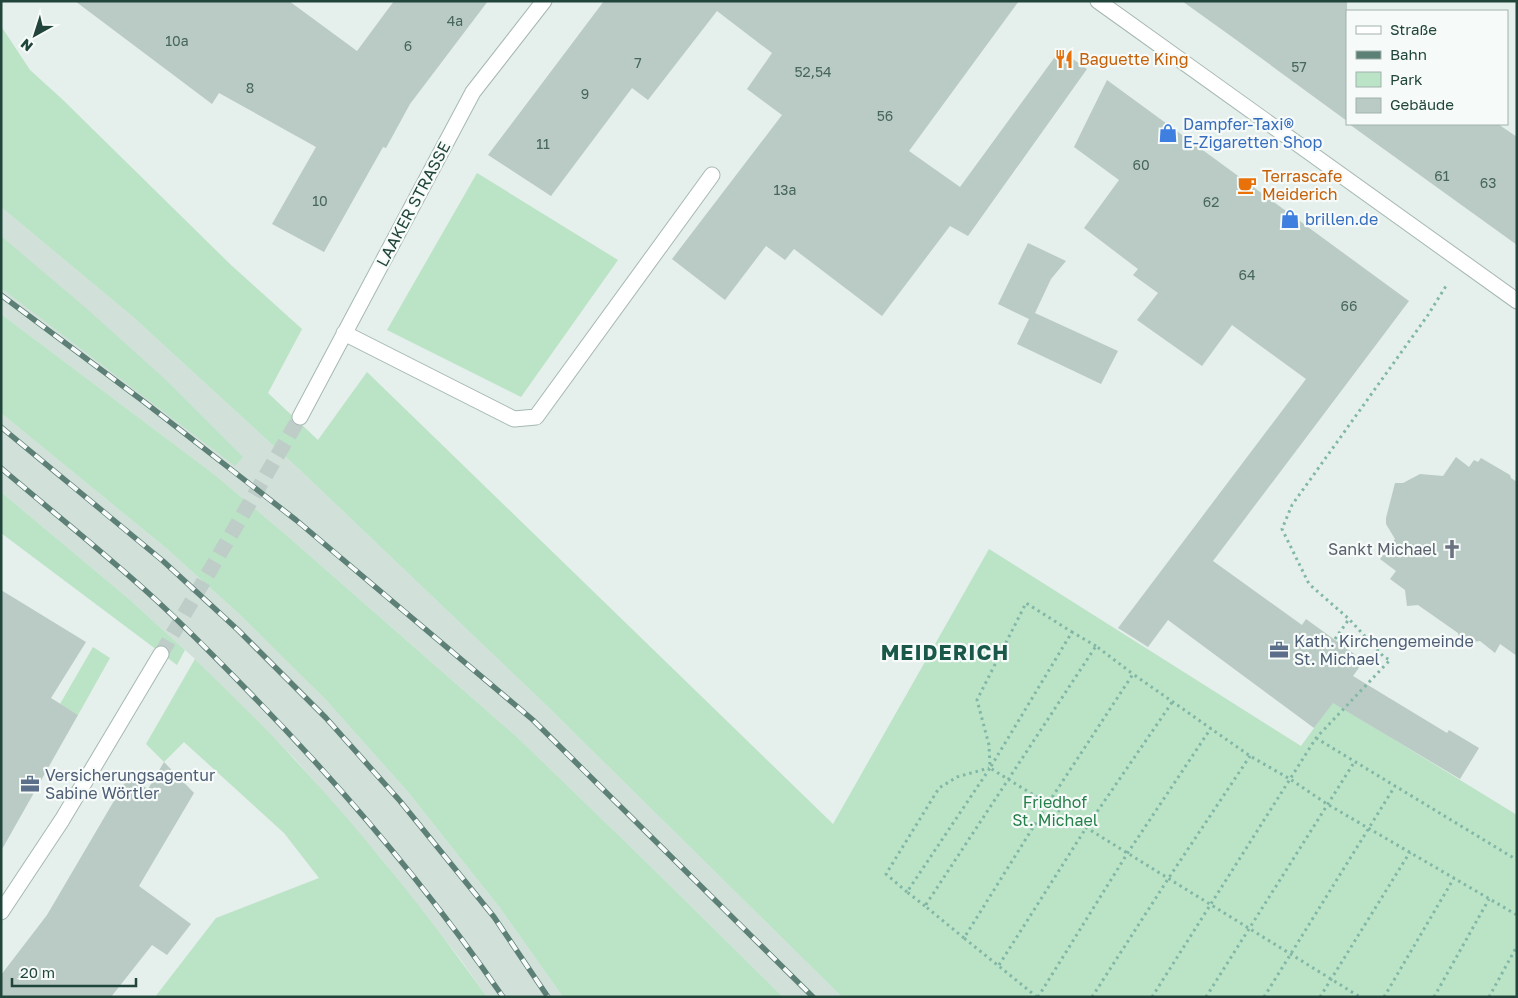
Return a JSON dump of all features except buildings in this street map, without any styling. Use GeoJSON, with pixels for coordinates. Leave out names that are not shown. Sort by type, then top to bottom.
{"type":"FeatureCollection","features":[{"type":"Feature","properties":{"kind":"street","name":"LAAKER STRASSE"},"geometry":{"type":"LineString","coordinates":[[300,417],[473,92],[544,1]]}},
{"type":"Feature","properties":{"kind":"street"},"geometry":{"type":"LineString","coordinates":[[1098,1],[1517,301]]}},
{"type":"Feature","properties":{"kind":"street"},"geometry":{"type":"LineString","coordinates":[[344,333],[514,419],[536,417],[712,175]]}},
{"type":"Feature","properties":{"kind":"street"},"geometry":{"type":"LineString","coordinates":[[1,912],[62,820],[161,654]]}},
{"type":"Feature","properties":{"kind":"path"},"geometry":{"type":"LineString","coordinates":[[1152,997],[1316,738],[1390,660],[1384,657],[1349,619],[1309,584],[1282,529],[1292,505],[1428,315],[1462,262]]}},
{"type":"Feature","properties":{"kind":"path"},"geometry":{"type":"LineString","coordinates":[[990,768],[990,745],[977,700],[1026,603],[1096,646],[1132,674],[1250,756],[1290,778],[1327,804],[1517,915]]}},
{"type":"Feature","properties":{"kind":"path"},"geometry":{"type":"LineString","coordinates":[[1335,639],[1349,619]]}},
{"type":"Feature","properties":{"kind":"path"},"geometry":{"type":"LineString","coordinates":[[907,892],[990,768],[1072,632]]}},
{"type":"Feature","properties":{"kind":"path"},"geometry":{"type":"LineString","coordinates":[[925,906],[1096,646]]}},
{"type":"Feature","properties":{"kind":"path"},"geometry":{"type":"LineString","coordinates":[[964,938],[1132,674]]}},
{"type":"Feature","properties":{"kind":"path"},"geometry":{"type":"LineString","coordinates":[[999,965],[1086,828],[1173,701]]}},
{"type":"Feature","properties":{"kind":"path"},"geometry":{"type":"LineString","coordinates":[[1211,728],[1127,854],[1038,997],[886,874],[939,788],[957,777],[990,768],[1047,805],[1086,828],[1127,854],[1360,997]]}},
{"type":"Feature","properties":{"kind":"path"},"geometry":{"type":"LineString","coordinates":[[1316,738],[1517,860]]}},
{"type":"Feature","properties":{"kind":"path"},"geometry":{"type":"LineString","coordinates":[[1092,997],[1250,756]]}},
{"type":"Feature","properties":{"kind":"path"},"geometry":{"type":"LineString","coordinates":[[1206,997],[1355,761]]}},
{"type":"Feature","properties":{"kind":"path"},"geometry":{"type":"LineString","coordinates":[[1264,997],[1395,786]]}},
{"type":"Feature","properties":{"kind":"path"},"geometry":{"type":"LineString","coordinates":[[1320,997],[1410,852]]}},
{"type":"Feature","properties":{"kind":"path"},"geometry":{"type":"LineString","coordinates":[[1384,997],[1454,878]]}},
{"type":"Feature","properties":{"kind":"path"},"geometry":{"type":"LineString","coordinates":[[1434,997],[1489,899]]}},
{"type":"Feature","properties":{"kind":"path"},"geometry":{"type":"LineString","coordinates":[[1490,997],[1517,946]]}},
{"type":"Feature","properties":{"kind":"shaded area"},"geometry":{"type":"Polygon","coordinates":[[[1,207],[132,316],[301,471],[545,704],[842,997],[783,997],[517,737],[285,534],[215,475],[1,314],[1,207]]]}},
{"type":"Feature","properties":{"kind":"shaded area"},"geometry":{"type":"Polygon","coordinates":[[[1,413],[166,548],[237,612],[327,701],[408,792],[500,908],[563,997],[487,997],[461,960],[380,857],[294,758],[195,659],[129,599],[1,492],[1,413]]]}},
{"type":"Feature","properties":{"kind":"green space","name":"Friedhof St. Michael"},"geometry":{"type":"Polygon","coordinates":[[[1,26],[30,70],[231,265],[302,329],[268,393],[318,440],[367,372],[833,824],[989,549],[1301,746],[1333,702],[1517,815],[1517,997],[842,997],[545,704],[301,471],[132,316],[1,207],[1,26]]]}},
{"type":"Feature","properties":{"kind":"green space"},"geometry":{"type":"Polygon","coordinates":[[[477,173],[618,260],[521,397],[387,330],[477,173]]]}},
{"type":"Feature","properties":{"kind":"green space"},"geometry":{"type":"Polygon","coordinates":[[[1,236],[86,308],[166,380],[243,457],[235,466],[1,288],[1,236]]]}},
{"type":"Feature","properties":{"kind":"green space"},"geometry":{"type":"Polygon","coordinates":[[[1,314],[215,475],[285,534],[517,737],[783,997],[563,997],[500,908],[408,792],[327,701],[237,612],[166,548],[1,413],[1,314]]]}},
{"type":"Feature","properties":{"kind":"green space"},"geometry":{"type":"Polygon","coordinates":[[[1,492],[129,599],[185,650],[177,665],[1,533],[1,492]]]}},
{"type":"Feature","properties":{"kind":"green space"},"geometry":{"type":"Polygon","coordinates":[[[93,647],[110,658],[78,715],[60,704],[93,647]]]}},
{"type":"Feature","properties":{"kind":"green space"},"geometry":{"type":"Polygon","coordinates":[[[195,659],[320,787],[370,845],[442,935],[487,997],[155,997],[216,918],[319,878],[284,833],[184,742],[164,762],[146,744],[195,659]]]}},
{"type":"Feature","properties":{"kind":"tunnel"},"geometry":{"type":"LineString","coordinates":[[161,654],[300,417]]}},
{"type":"Feature","properties":{"kind":"railway"},"geometry":{"type":"LineString","coordinates":[[1,295],[143,401],[296,520],[533,720],[813,997]]}},
{"type":"Feature","properties":{"kind":"railway"},"geometry":{"type":"LineString","coordinates":[[1,427],[163,561],[238,630],[326,718],[400,801],[494,917],[548,997]]}},
{"type":"Feature","properties":{"kind":"railway"},"geometry":{"type":"LineString","coordinates":[[1,468],[159,602],[284,729],[351,802],[415,878],[503,997]]}},
{"type":"Feature","properties":{"kind":"place","name":"Baguette King"},"geometry":{"type":"Point","coordinates":[1064,59]}},
{"type":"Feature","properties":{"kind":"place","name":"Dampfer-Taxi® E-Zigaretten Shop"},"geometry":{"type":"Point","coordinates":[1168,133]}},
{"type":"Feature","properties":{"kind":"place","name":"Terrascafe Meiderich"},"geometry":{"type":"Point","coordinates":[1247,185]}},
{"type":"Feature","properties":{"kind":"place","name":"brillen.de"},"geometry":{"type":"Point","coordinates":[1290,219]}},
{"type":"Feature","properties":{"kind":"place","name":"Sankt Michael"},"geometry":{"type":"Point","coordinates":[1452,549]}},
{"type":"Feature","properties":{"kind":"place","name":"Kath. Kirchengemeinde St. Michael"},"geometry":{"type":"Point","coordinates":[1279,650]}},
{"type":"Feature","properties":{"kind":"place","name":"Versicherungsagentur Sabine Wörtler"},"geometry":{"type":"Point","coordinates":[30,784]}},
{"type":"Feature","properties":{"kind":"district","name":"MEIDERICH"},"geometry":{"type":"Point","coordinates":[945,652]}}]}
